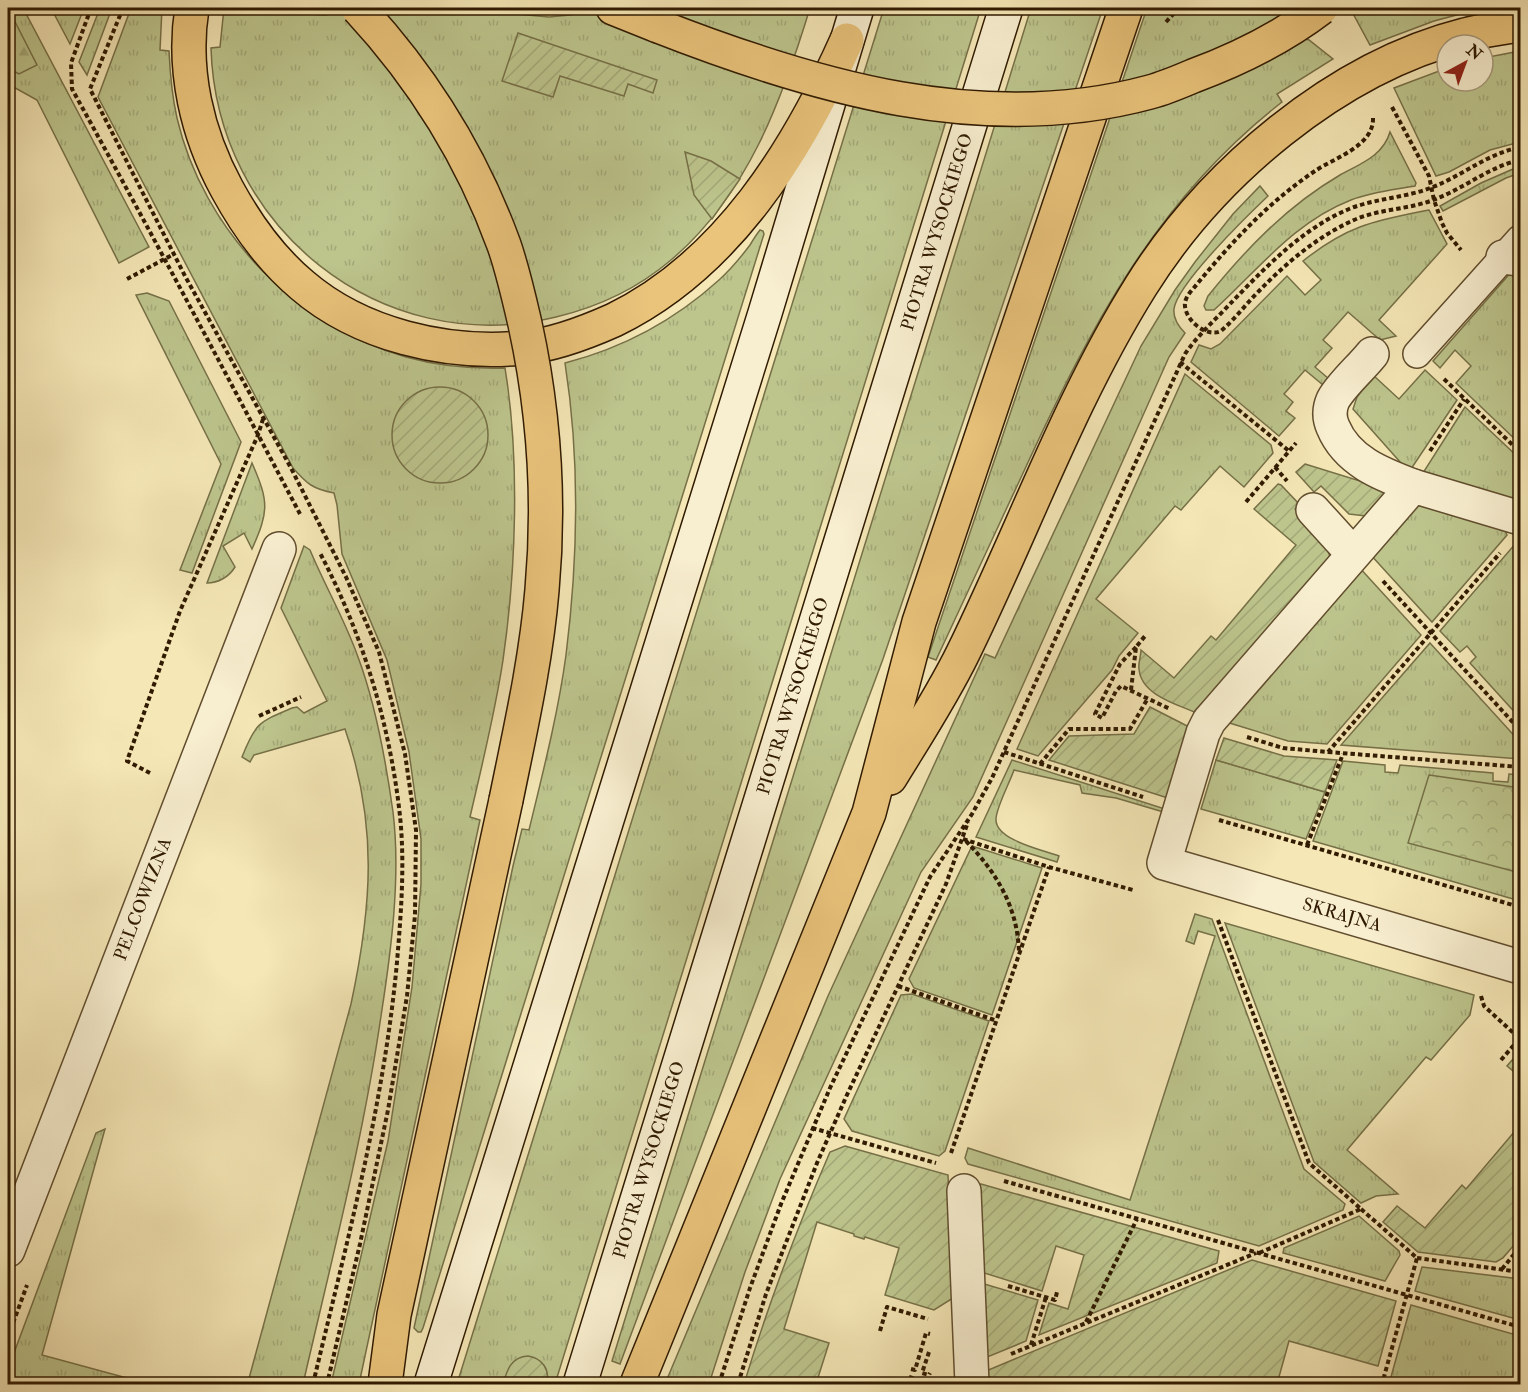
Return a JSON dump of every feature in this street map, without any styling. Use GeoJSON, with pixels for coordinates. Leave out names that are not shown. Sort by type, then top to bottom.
{"type":"FeatureCollection","features":[{"type":"Feature","properties":{"kind":"main road"},"geometry":{"type":"LineString","coordinates":[[192,8],[188,48],[191,78],[195,106],[205,138],[216,169],[233,199],[255,233],[278,262],[302,286],[357,320],[386,332],[420,341],[457,348],[489,350],[524,348],[556,342],[589,331],[642,304],[670,286],[696,264],[739,219],[785,157],[823,93],[847,40]]}},
{"type":"Feature","properties":{"kind":"main road"},"geometry":{"type":"LineString","coordinates":[[358,8],[413,73],[441,114],[464,154],[505,247],[532,354],[545,468],[545,548],[534,655],[506,800],[394,1315],[385,1384]]}},
{"type":"Feature","properties":{"kind":"main road"},"geometry":{"type":"LineString","coordinates":[[613,8],[733,55],[804,77],[872,94],[941,106],[1015,110],[1081,105],[1151,92],[1217,67],[1274,40],[1321,8]]}},
{"type":"Feature","properties":{"kind":"main road"},"geometry":{"type":"LineString","coordinates":[[431,1384],[765,313],[857,8]]}},
{"type":"Feature","properties":{"kind":"main road","name":"PIOTRA WYSOCKIEGO"},"geometry":{"type":"LineString","coordinates":[[580,1384],[1006,8]]}},
{"type":"Feature","properties":{"kind":"main road"},"geometry":{"type":"LineString","coordinates":[[637,1384],[869,813],[919,622],[1126,8]]}},
{"type":"Feature","properties":{"kind":"main road"},"geometry":{"type":"LineString","coordinates":[[869,813],[963,653],[1078,403],[1109,342],[1141,285],[1178,233],[1238,166],[1275,135],[1343,88],[1423,48],[1465,35],[1521,25]]}},
{"type":"Feature","properties":{"kind":"main road"},"geometry":{"type":"LineString","coordinates":[[1372,354],[1334,399],[1329,414],[1340,442],[1371,468],[1411,485],[1521,518]]}},
{"type":"Feature","properties":{"kind":"main road"},"geometry":{"type":"LineString","coordinates":[[1180,809],[1206,726],[1411,485]]}},
{"type":"Feature","properties":{"kind":"main road"},"geometry":{"type":"LineString","coordinates":[[1314,510],[1354,553]]}},
{"type":"Feature","properties":{"kind":"main road","name":"PELCOWIZNA"},"geometry":{"type":"LineString","coordinates":[[8,1250],[279,549]]}},
{"type":"Feature","properties":{"kind":"main road","name":"SKRAJNA"},"geometry":{"type":"LineString","coordinates":[[1180,809],[1164,863],[1521,967]]}},
{"type":"Feature","properties":{"kind":"main road"},"geometry":{"type":"LineString","coordinates":[[955,1178],[967,1273],[971,1377]]}},
{"type":"Feature","properties":{"kind":"lane"},"geometry":{"type":"LineString","coordinates":[[1417,354],[1508,258]]}},
{"type":"Feature","properties":{"kind":"path"},"geometry":{"type":"LineString","coordinates":[[91,8],[71,63],[72,89],[165,259],[302,519]]}},
{"type":"Feature","properties":{"kind":"path"},"geometry":{"type":"LineString","coordinates":[[123,8],[90,89],[174,254],[291,468],[335,556],[379,652],[405,754],[416,830],[415,915],[407,996],[360,1244],[327,1384]]}},
{"type":"Feature","properties":{"kind":"path"},"geometry":{"type":"LineString","coordinates":[[1386,98],[1429,176],[1434,200],[1447,233],[1462,251],[1508,258]]}},
{"type":"Feature","properties":{"kind":"path"},"geometry":{"type":"LineString","coordinates":[[1371,113],[1374,120],[1364,141],[1313,172],[1264,211],[1229,246],[1193,289],[1185,306],[1192,319],[1204,331],[1212,333],[1221,331],[1282,269],[1332,231],[1371,213],[1434,200],[1498,167],[1521,160]]}},
{"type":"Feature","properties":{"kind":"path"},"geometry":{"type":"LineString","coordinates":[[719,1384],[750,1288],[812,1128],[930,877],[972,813],[1004,752],[1180,362],[1204,331],[1265,268],[1324,222],[1368,202],[1431,188],[1450,180],[1486,158],[1521,147]]}},
{"type":"Feature","properties":{"kind":"path"},"geometry":{"type":"LineString","coordinates":[[127,279],[174,254]]}},
{"type":"Feature","properties":{"kind":"path"},"geometry":{"type":"LineString","coordinates":[[1417,354],[1521,452]]}},
{"type":"Feature","properties":{"kind":"path"},"geometry":{"type":"LineString","coordinates":[[1180,362],[1288,451]]}},
{"type":"Feature","properties":{"kind":"path"},"geometry":{"type":"LineString","coordinates":[[1411,485],[1464,399]]}},
{"type":"Feature","properties":{"kind":"path"},"geometry":{"type":"LineString","coordinates":[[153,774],[127,761],[180,611],[258,435],[263,418]]}},
{"type":"Feature","properties":{"kind":"path"},"geometry":{"type":"LineString","coordinates":[[1246,502],[1288,451],[1307,432],[1331,423]]}},
{"type":"Feature","properties":{"kind":"path"},"geometry":{"type":"LineString","coordinates":[[313,1384],[375,1112],[393,1008],[402,902],[400,818],[387,731],[365,657],[332,576],[317,547]]}},
{"type":"Feature","properties":{"kind":"path"},"geometry":{"type":"LineString","coordinates":[[1328,752],[1506,547]]}},
{"type":"Feature","properties":{"kind":"path"},"geometry":{"type":"LineString","coordinates":[[1354,553],[1521,730]]}},
{"type":"Feature","properties":{"kind":"path"},"geometry":{"type":"LineString","coordinates":[[1145,636],[1120,664],[1095,714],[1102,718],[1120,686],[1206,726],[1283,748],[1521,767]]}},
{"type":"Feature","properties":{"kind":"path"},"geometry":{"type":"LineString","coordinates":[[1131,690],[1136,647]]}},
{"type":"Feature","properties":{"kind":"path"},"geometry":{"type":"LineString","coordinates":[[1040,764],[1069,729],[1130,729],[1148,698]]}},
{"type":"Feature","properties":{"kind":"path"},"geometry":{"type":"LineString","coordinates":[[1004,752],[1180,809],[1521,908]]}},
{"type":"Feature","properties":{"kind":"path"},"geometry":{"type":"LineString","coordinates":[[1307,846],[1343,754]]}},
{"type":"Feature","properties":{"kind":"path"},"geometry":{"type":"LineString","coordinates":[[738,1384],[766,1294],[830,1132],[949,878],[972,813]]}},
{"type":"Feature","properties":{"kind":"path"},"geometry":{"type":"LineString","coordinates":[[965,840],[986,863],[1010,904],[1016,923],[1019,957]]}},
{"type":"Feature","properties":{"kind":"path"},"geometry":{"type":"LineString","coordinates":[[951,1155],[1049,867]]}},
{"type":"Feature","properties":{"kind":"path"},"geometry":{"type":"LineString","coordinates":[[1215,912],[1308,1163],[1417,1258],[1521,1272]]}},
{"type":"Feature","properties":{"kind":"path"},"geometry":{"type":"LineString","coordinates":[[898,986],[997,1021]]}},
{"type":"Feature","properties":{"kind":"path"},"geometry":{"type":"LineString","coordinates":[[1480,992],[1484,1006],[1520,1038],[1501,1060]]}},
{"type":"Feature","properties":{"kind":"path"},"geometry":{"type":"LineString","coordinates":[[812,1128],[830,1132],[955,1178]]}},
{"type":"Feature","properties":{"kind":"path"},"geometry":{"type":"LineString","coordinates":[[996,1179],[1521,1327]]}},
{"type":"Feature","properties":{"kind":"path"},"geometry":{"type":"LineString","coordinates":[[971,1377],[1031,1345],[1360,1209]]}},
{"type":"Feature","properties":{"kind":"path"},"geometry":{"type":"LineString","coordinates":[[1086,1322],[1137,1219]]}},
{"type":"Feature","properties":{"kind":"path"},"geometry":{"type":"LineString","coordinates":[[1502,1270],[1521,1247]]}},
{"type":"Feature","properties":{"kind":"path"},"geometry":{"type":"LineString","coordinates":[[1382,1384],[1417,1258]]}},
{"type":"Feature","properties":{"kind":"path"},"geometry":{"type":"LineString","coordinates":[[967,1273],[1054,1300],[1057,1292]]}},
{"type":"Feature","properties":{"kind":"path"},"geometry":{"type":"LineString","coordinates":[[1031,1345],[1046,1297]]}},
{"type":"Feature","properties":{"kind":"path"},"geometry":{"type":"LineString","coordinates":[[879,1331],[887,1307],[970,1332]]}},
{"type":"Feature","properties":{"kind":"path"},"geometry":{"type":"LineString","coordinates":[[909,1377],[935,1384]]}},
{"type":"Feature","properties":{"kind":"green space"},"geometry":{"type":"Polygon","coordinates":[[[8,8],[23,8],[149,247],[119,263],[37,100],[8,84],[8,8]]]}},
{"type":"Feature","properties":{"kind":"green space"},"geometry":{"type":"Polygon","coordinates":[[[8,8],[37,65],[19,74],[8,68],[8,8]]]}},
{"type":"Feature","properties":{"kind":"green space"},"geometry":{"type":"Polygon","coordinates":[[[51,8],[84,8],[70,44],[51,8]]]}},
{"type":"Feature","properties":{"kind":"green space"},"geometry":{"type":"Polygon","coordinates":[[[100,8],[112,8],[87,75],[79,62],[100,8]]]}},
{"type":"Feature","properties":{"kind":"green space"},"geometry":{"type":"Polygon","coordinates":[[[131,8],[162,8],[160,50],[169,51],[175,110],[190,159],[208,198],[232,235],[260,268],[292,297],[327,322],[365,342],[430,363],[505,368],[513,439],[515,514],[511,589],[503,660],[470,817],[480,820],[359,1384],[331,1384],[388,1141],[412,987],[421,884],[421,839],[409,752],[387,660],[342,554],[334,493],[311,485],[293,468],[98,97],[131,8]]]}},
{"type":"Feature","properties":{"kind":"green space"},"geometry":{"type":"Polygon","coordinates":[[[224,8],[286,8],[325,15],[362,8],[451,8],[549,17],[607,8],[810,8],[774,111],[758,144],[721,207],[698,235],[645,280],[616,296],[556,317],[491,325],[429,318],[371,298],[319,265],[276,223],[242,171],[220,112],[211,48],[220,47],[224,8]]]}},
{"type":"Feature","properties":{"kind":"green space"},"geometry":{"type":"Polygon","coordinates":[[[884,8],[981,8],[555,1384],[457,1384],[884,8]]]}},
{"type":"Feature","properties":{"kind":"green space"},"geometry":{"type":"Polygon","coordinates":[[[1031,8],[1103,8],[883,659],[620,1364],[612,1361],[1031,8]]]}},
{"type":"Feature","properties":{"kind":"green space"},"geometry":{"type":"Polygon","coordinates":[[[1147,8],[1288,8],[1284,30],[1309,40],[1333,59],[1277,94],[1282,102],[1237,140],[1197,181],[1130,270],[1074,367],[936,660],[928,657],[1147,8]]]}},
{"type":"Feature","properties":{"kind":"green space"},"geometry":{"type":"Polygon","coordinates":[[[1350,8],[1483,8],[1434,21],[1370,45],[1350,8]]]}},
{"type":"Feature","properties":{"kind":"green space"},"geometry":{"type":"Polygon","coordinates":[[[518,33],[657,80],[653,93],[628,84],[624,96],[560,76],[553,97],[502,81],[518,33]]]}},
{"type":"Feature","properties":{"kind":"green space"},"geometry":{"type":"Polygon","coordinates":[[[1520,51],[1520,142],[1490,150],[1449,172],[1436,176],[1394,88],[1435,73],[1435,93],[1495,93],[1495,56],[1520,51]]]}},
{"type":"Feature","properties":{"kind":"green space"},"geometry":{"type":"Polygon","coordinates":[[[1390,132],[1416,183],[1415,186],[1367,195],[1331,209],[1294,234],[1214,310],[1206,310],[1204,306],[1208,296],[1268,230],[1321,187],[1376,153],[1387,140],[1390,132]]]}},
{"type":"Feature","properties":{"kind":"green space"},"geometry":{"type":"Polygon","coordinates":[[[685,152],[711,161],[740,179],[712,219],[694,195],[685,152]]]}},
{"type":"Feature","properties":{"kind":"green space"},"geometry":{"type":"Polygon","coordinates":[[[1520,166],[1520,173],[1443,211],[1440,206],[1481,183],[1520,166]]]}},
{"type":"Feature","properties":{"kind":"green space"},"geometry":{"type":"Polygon","coordinates":[[[1260,186],[1268,196],[1200,267],[1178,298],[1174,316],[1185,333],[1169,357],[973,797],[921,872],[780,1179],[745,1272],[709,1384],[665,1384],[828,996],[985,654],[995,658],[1141,346],[1195,262],[1233,214],[1260,186]]]}},
{"type":"Feature","properties":{"kind":"green space"},"geometry":{"type":"Polygon","coordinates":[[[1429,210],[1447,244],[1379,320],[1396,336],[1380,340],[1348,312],[1323,340],[1332,348],[1315,367],[1329,379],[1323,385],[1305,370],[1284,394],[1293,402],[1286,411],[1295,418],[1279,436],[1191,362],[1199,345],[1211,349],[1220,344],[1287,276],[1305,295],[1321,280],[1303,261],[1334,239],[1377,221],[1429,210]]]}},
{"type":"Feature","properties":{"kind":"green space"},"geometry":{"type":"Polygon","coordinates":[[[760,230],[764,234],[423,1328],[421,1332],[418,1332],[414,1328],[513,866],[522,829],[529,830],[563,677],[573,582],[576,509],[573,436],[565,363],[628,341],[685,308],[727,272],[747,250],[760,230]]]}},
{"type":"Feature","properties":{"kind":"green space"},"geometry":{"type":"Polygon","coordinates":[[[1513,270],[1520,271],[1520,444],[1456,383],[1471,366],[1455,350],[1440,368],[1433,361],[1513,270]]]}},
{"type":"Feature","properties":{"kind":"green space"},"geometry":{"type":"Polygon","coordinates":[[[147,293],[169,301],[241,442],[192,573],[180,570],[221,464],[136,295],[147,293]]]}},
{"type":"Feature","properties":{"kind":"green space"},"geometry":{"type":"Polygon","coordinates":[[[1425,370],[1457,400],[1409,472],[1353,409],[1357,397],[1373,375],[1399,399],[1425,370]]]}},
{"type":"Feature","properties":{"kind":"green space"},"geometry":{"type":"Polygon","coordinates":[[[1185,374],[1271,445],[1273,453],[1244,487],[1220,466],[1181,510],[1175,506],[1096,599],[1138,633],[1119,656],[1112,670],[1038,756],[1017,749],[1185,374]]]}},
{"type":"Feature","properties":{"kind":"green space"},"geometry":{"type":"Polygon","coordinates":[[[440,387],[458,390],[474,401],[485,417],[488,435],[485,453],[474,469],[458,480],[440,483],[422,480],[406,469],[395,453],[392,435],[395,417],[406,401],[422,390],[440,387]]]}},
{"type":"Feature","properties":{"kind":"green space"},"geometry":{"type":"Polygon","coordinates":[[[1465,407],[1520,459],[1520,504],[1421,476],[1465,407]]]}},
{"type":"Feature","properties":{"kind":"green space"},"geometry":{"type":"Polygon","coordinates":[[[252,463],[262,488],[265,506],[258,536],[252,549],[244,533],[223,546],[235,567],[223,579],[207,583],[252,463]]]}},
{"type":"Feature","properties":{"kind":"green space"},"geometry":{"type":"Polygon","coordinates":[[[1305,464],[1386,489],[1387,495],[1366,516],[1349,514],[1321,486],[1314,492],[1296,472],[1305,464]]]}},
{"type":"Feature","properties":{"kind":"green space"},"geometry":{"type":"Polygon","coordinates":[[[1278,484],[1300,505],[1295,509],[1323,539],[1330,561],[1199,714],[1172,703],[1154,693],[1141,678],[1139,667],[1141,650],[1174,678],[1211,636],[1216,640],[1296,545],[1254,509],[1278,484]]]}},
{"type":"Feature","properties":{"kind":"green space"},"geometry":{"type":"Polygon","coordinates":[[[1427,501],[1503,525],[1507,535],[1432,622],[1369,553],[1404,513],[1427,501]]]}},
{"type":"Feature","properties":{"kind":"green space"},"geometry":{"type":"Polygon","coordinates":[[[1520,541],[1520,718],[1470,663],[1476,657],[1467,646],[1460,652],[1440,631],[1520,541]]]}},
{"type":"Feature","properties":{"kind":"green space"},"geometry":{"type":"Polygon","coordinates":[[[304,546],[310,550],[353,643],[375,714],[393,812],[396,862],[394,914],[385,992],[365,1109],[303,1384],[250,1384],[248,1382],[351,1004],[364,933],[367,899],[367,832],[363,799],[356,764],[345,729],[254,755],[250,762],[242,757],[255,730],[265,720],[297,707],[304,713],[327,701],[281,608],[304,546]]]}},
{"type":"Feature","properties":{"kind":"green space"},"geometry":{"type":"Polygon","coordinates":[[[1358,566],[1421,635],[1327,744],[1288,741],[1223,721],[1358,566]]]}},
{"type":"Feature","properties":{"kind":"green space"},"geometry":{"type":"Polygon","coordinates":[[[1430,643],[1520,742],[1520,759],[1341,745],[1430,643]]]}},
{"type":"Feature","properties":{"kind":"green space"},"geometry":{"type":"Polygon","coordinates":[[[1150,707],[1193,729],[1171,799],[1049,760],[1069,736],[1134,734],[1150,707]]]}},
{"type":"Feature","properties":{"kind":"green space"},"geometry":{"type":"Polygon","coordinates":[[[1224,738],[1284,756],[1337,760],[1325,792],[1216,760],[1224,738]]]}},
{"type":"Feature","properties":{"kind":"green space"},"geometry":{"type":"Polygon","coordinates":[[[1012,760],[1168,810],[1167,813],[1116,798],[1082,793],[1080,785],[1014,770],[998,808],[996,819],[998,826],[1003,833],[1021,843],[1059,856],[1057,862],[976,837],[1012,760]]]}},
{"type":"Feature","properties":{"kind":"green space"},"geometry":{"type":"Polygon","coordinates":[[[1216,760],[1325,792],[1306,839],[1201,809],[1216,760]]]}},
{"type":"Feature","properties":{"kind":"green space"},"geometry":{"type":"Polygon","coordinates":[[[1343,761],[1385,765],[1385,772],[1398,773],[1400,765],[1493,773],[1493,781],[1508,782],[1509,774],[1520,775],[1520,901],[1313,841],[1343,761]]]}},
{"type":"Feature","properties":{"kind":"green space"},"geometry":{"type":"Polygon","coordinates":[[[1429,775],[1520,788],[1520,873],[1408,843],[1429,775]]]}},
{"type":"Feature","properties":{"kind":"green space"},"geometry":{"type":"Polygon","coordinates":[[[972,846],[1042,868],[992,1015],[914,988],[909,979],[972,846]]]}},
{"type":"Feature","properties":{"kind":"green space"},"geometry":{"type":"Polygon","coordinates":[[[1195,914],[1212,919],[1304,1169],[1345,1204],[1343,1210],[1259,1246],[968,1164],[965,1158],[968,1148],[1130,1200],[1215,936],[1198,931],[1194,944],[1186,941],[1195,914]]]}},
{"type":"Feature","properties":{"kind":"green space"},"geometry":{"type":"Polygon","coordinates":[[[1225,923],[1474,995],[1470,1015],[1431,1060],[1426,1057],[1347,1150],[1398,1194],[1376,1196],[1361,1203],[1314,1162],[1225,923]]]}},
{"type":"Feature","properties":{"kind":"green space"},"geometry":{"type":"Polygon","coordinates":[[[912,994],[989,1021],[945,1151],[939,1156],[852,1131],[844,1119],[901,995],[912,994]]]}},
{"type":"Feature","properties":{"kind":"green space"},"geometry":{"type":"Polygon","coordinates":[[[1520,1051],[1520,1077],[1507,1066],[1520,1051]]]}},
{"type":"Feature","properties":{"kind":"green space"},"geometry":{"type":"Polygon","coordinates":[[[1520,1125],[1520,1238],[1503,1258],[1496,1262],[1418,1252],[1383,1222],[1397,1206],[1425,1228],[1462,1185],[1466,1189],[1520,1125]]]}},
{"type":"Feature","properties":{"kind":"green space"},"geometry":{"type":"Polygon","coordinates":[[[105,1129],[42,1355],[149,1384],[8,1384],[8,1369],[96,1133],[105,1129]]]}},
{"type":"Feature","properties":{"kind":"green space"},"geometry":{"type":"Polygon","coordinates":[[[845,1146],[948,1175],[953,1298],[934,1310],[885,1295],[899,1248],[865,1237],[864,1239],[854,1236],[854,1234],[817,1222],[784,1329],[829,1343],[816,1384],[744,1384],[773,1296],[830,1152],[845,1146]]]}},
{"type":"Feature","properties":{"kind":"green space"},"geometry":{"type":"Polygon","coordinates":[[[981,1184],[1219,1251],[1217,1263],[1039,1335],[1049,1303],[1068,1309],[1084,1255],[1056,1246],[1042,1291],[981,1272],[978,1190],[981,1184]]]}},
{"type":"Feature","properties":{"kind":"green space"},"geometry":{"type":"Polygon","coordinates":[[[1359,1216],[1399,1251],[1400,1255],[1385,1281],[1283,1253],[1284,1248],[1359,1216]]]}},
{"type":"Feature","properties":{"kind":"green space"},"geometry":{"type":"Polygon","coordinates":[[[1252,1260],[1396,1301],[1378,1366],[1289,1341],[1277,1384],[1032,1384],[1024,1382],[1023,1384],[1012,1384],[986,1376],[986,1371],[1252,1260]]]}},
{"type":"Feature","properties":{"kind":"green space"},"geometry":{"type":"Polygon","coordinates":[[[1422,1267],[1520,1279],[1520,1320],[1415,1291],[1422,1267]]]}},
{"type":"Feature","properties":{"kind":"green space"},"geometry":{"type":"Polygon","coordinates":[[[981,1283],[1038,1300],[1026,1341],[985,1358],[981,1283]]]}},
{"type":"Feature","properties":{"kind":"green space"},"geometry":{"type":"Polygon","coordinates":[[[1411,1305],[1520,1336],[1520,1384],[1389,1384],[1411,1305]]]}},
{"type":"Feature","properties":{"kind":"green space"},"geometry":{"type":"Polygon","coordinates":[[[528,1356],[537,1359],[544,1366],[547,1374],[546,1384],[503,1384],[508,1369],[514,1362],[528,1356]]]}}]}
